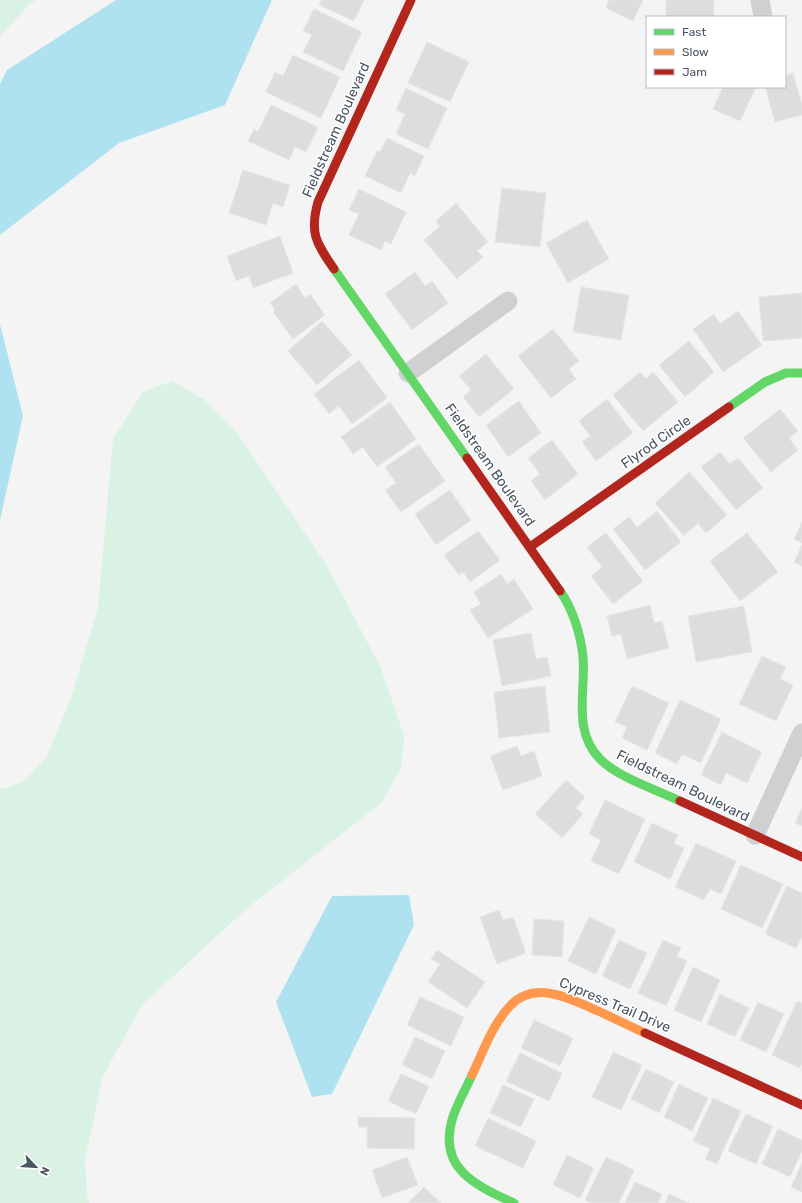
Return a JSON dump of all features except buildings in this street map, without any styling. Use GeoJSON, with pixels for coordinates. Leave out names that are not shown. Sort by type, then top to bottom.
{"type":"FeatureCollection","features":[{"type":"Feature","properties":{"kind":"street","name":"Fieldstream Boulevard"},"geometry":{"type":"LineString","coordinates":[[411,0],[318,202],[314,221],[316,240],[322,252],[557,584],[573,618],[581,647],[583,665],[582,722],[585,738],[591,749],[603,762],[615,771],[802,857]]}},
{"type":"Feature","properties":{"kind":"street"},"geometry":{"type":"LineString","coordinates":[[760,0],[763,16]]}},
{"type":"Feature","properties":{"kind":"street"},"geometry":{"type":"LineString","coordinates":[[408,372],[508,301]]}},
{"type":"Feature","properties":{"kind":"street","name":"Flyrod Circle"},"geometry":{"type":"LineString","coordinates":[[530,547],[765,382],[786,373],[802,373]]}},
{"type":"Feature","properties":{"kind":"street"},"geometry":{"type":"LineString","coordinates":[[755,835],[802,733]]}},
{"type":"Feature","properties":{"kind":"street","name":"Cypress Trail Drive"},"geometry":{"type":"LineString","coordinates":[[514,1203],[474,1184],[462,1175],[452,1158],[449,1146],[449,1135],[452,1119],[498,1021],[510,1005],[525,996],[550,992],[567,997],[802,1105]]}},
{"type":"Feature","properties":{"kind":"green space"},"geometry":{"type":"Polygon","coordinates":[[[0,0],[36,0],[30,4],[0,36],[0,0]]]}},
{"type":"Feature","properties":{"kind":"green space"},"geometry":{"type":"Polygon","coordinates":[[[172,381],[205,400],[235,430],[327,566],[381,668],[404,736],[401,768],[382,802],[244,911],[142,1005],[103,1076],[85,1160],[87,1196],[89,1203],[0,1203],[0,788],[3,789],[24,781],[46,758],[71,698],[98,608],[113,439],[143,392],[172,381]]]}},
{"type":"Feature","properties":{"kind":"water"},"geometry":{"type":"Polygon","coordinates":[[[116,0],[272,0],[225,105],[119,143],[0,235],[0,84],[7,70],[116,0]]]}},
{"type":"Feature","properties":{"kind":"water"},"geometry":{"type":"Polygon","coordinates":[[[0,324],[23,416],[0,520],[0,324]]]}},
{"type":"Feature","properties":{"kind":"water"},"geometry":{"type":"Polygon","coordinates":[[[409,895],[414,925],[332,1094],[312,1097],[276,1002],[332,896],[409,895]]]}},
{"type":"Feature","properties":{"kind":"traffic: fast"},"geometry":{"type":"LineString","coordinates":[[334,269],[467,458]]}},
{"type":"Feature","properties":{"kind":"traffic: fast"},"geometry":{"type":"LineString","coordinates":[[729,407],[765,382],[786,373],[802,373]]}},
{"type":"Feature","properties":{"kind":"traffic: fast"},"geometry":{"type":"LineString","coordinates":[[560,591],[565,598],[576,623],[580,640],[583,657],[583,723],[591,748],[600,759],[617,772],[638,783],[680,801]]}},
{"type":"Feature","properties":{"kind":"traffic: fast"},"geometry":{"type":"LineString","coordinates":[[472,1075],[452,1120],[449,1137],[451,1151],[456,1163],[464,1174],[487,1190],[514,1203]]}},
{"type":"Feature","properties":{"kind":"traffic: slow"},"geometry":{"type":"LineString","coordinates":[[472,1075],[488,1039],[504,1013],[520,998],[530,994],[542,993],[565,997],[645,1033]]}},
{"type":"Feature","properties":{"kind":"traffic: jam"},"geometry":{"type":"LineString","coordinates":[[334,269],[316,238],[314,222],[318,202],[411,0]]}},
{"type":"Feature","properties":{"kind":"traffic: jam"},"geometry":{"type":"LineString","coordinates":[[530,547],[729,407]]}},
{"type":"Feature","properties":{"kind":"traffic: jam"},"geometry":{"type":"LineString","coordinates":[[467,458],[560,591]]}},
{"type":"Feature","properties":{"kind":"traffic: jam"},"geometry":{"type":"LineString","coordinates":[[680,801],[802,857]]}},
{"type":"Feature","properties":{"kind":"traffic: jam"},"geometry":{"type":"LineString","coordinates":[[645,1033],[802,1105]]}}]}
